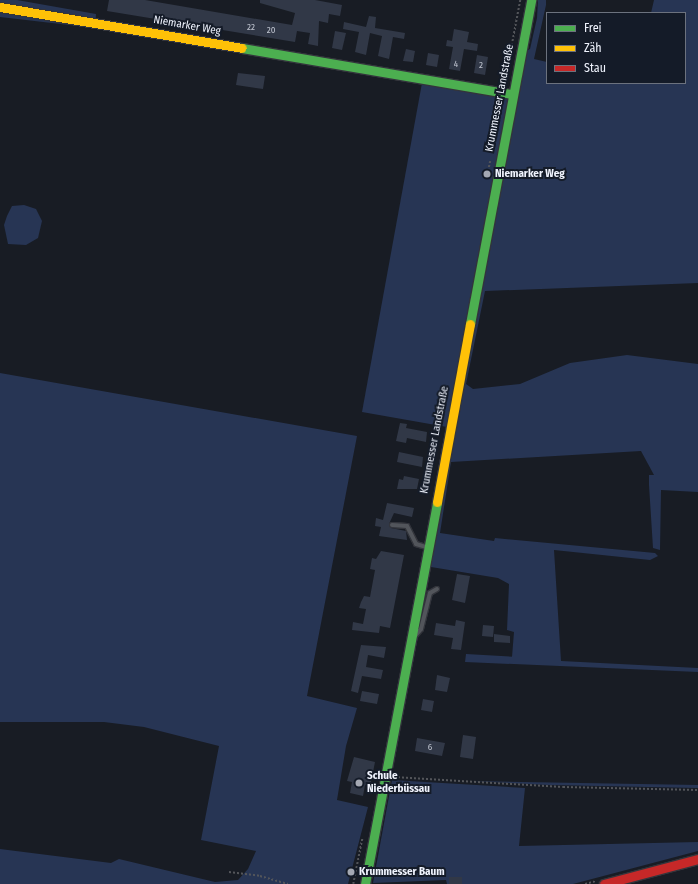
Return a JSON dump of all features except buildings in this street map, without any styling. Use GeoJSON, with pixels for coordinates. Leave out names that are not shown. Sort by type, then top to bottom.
{"type":"FeatureCollection","features":[{"type":"Feature","properties":{"kind":"main road","name":"Krummesser Landstraße"},"geometry":{"type":"LineString","coordinates":[[365,884],[386,776],[409,639],[531,0]]}},
{"type":"Feature","properties":{"kind":"main road","name":"Niemarker Weg"},"geometry":{"type":"LineString","coordinates":[[0,7],[512,94]]}},
{"type":"Feature","properties":{"kind":"main road"},"geometry":{"type":"LineString","coordinates":[[604,884],[698,859]]}},
{"type":"Feature","properties":{"kind":"lane"},"geometry":{"type":"LineString","coordinates":[[392,525],[407,526],[414,533],[416,544],[427,547]]}},
{"type":"Feature","properties":{"kind":"lane"},"geometry":{"type":"LineString","coordinates":[[409,639],[417,635],[421,629],[430,593],[437,589]]}},
{"type":"Feature","properties":{"kind":"path"},"geometry":{"type":"LineString","coordinates":[[386,776],[563,788],[698,790]]}},
{"type":"Feature","properties":{"kind":"path"},"geometry":{"type":"LineString","coordinates":[[229,872],[260,876],[288,884]]}},
{"type":"Feature","properties":{"kind":"shaded area"},"geometry":{"type":"Polygon","coordinates":[[[0,0],[17,0],[96,14],[95,28],[0,17],[0,0]]]}},
{"type":"Feature","properties":{"kind":"shaded area"},"geometry":{"type":"Polygon","coordinates":[[[538,0],[546,0],[546,5],[534,59],[546,62],[546,84],[686,84],[686,12],[651,12],[654,0],[698,0],[698,283],[485,291],[466,384],[473,389],[520,384],[570,363],[627,355],[698,364],[698,492],[661,490],[660,550],[653,548],[649,475],[654,475],[641,451],[451,462],[440,533],[494,541],[495,538],[655,553],[658,556],[650,560],[554,550],[561,661],[698,668],[698,672],[465,662],[466,654],[512,657],[514,632],[507,630],[509,584],[498,578],[425,566],[524,52],[530,49],[537,18],[538,0]]]}},
{"type":"Feature","properties":{"kind":"shaded area"},"geometry":{"type":"Polygon","coordinates":[[[422,83],[510,98],[447,427],[362,412],[422,83]]]}},
{"type":"Feature","properties":{"kind":"shaded area"},"geometry":{"type":"Polygon","coordinates":[[[24,205],[36,209],[42,221],[38,238],[26,245],[8,244],[4,225],[7,216],[12,206],[24,205]]]}},
{"type":"Feature","properties":{"kind":"shaded area"},"geometry":{"type":"Polygon","coordinates":[[[0,373],[357,436],[307,696],[357,708],[346,746],[337,800],[368,807],[348,884],[0,884],[0,849],[111,863],[119,859],[215,882],[238,880],[248,869],[256,851],[201,840],[219,746],[144,727],[104,722],[0,722],[0,373]]]}},
{"type":"Feature","properties":{"kind":"shaded area"},"geometry":{"type":"Polygon","coordinates":[[[392,780],[525,788],[519,846],[698,842],[698,851],[573,884],[447,884],[446,880],[373,883],[392,780]]]}},
{"type":"Feature","properties":{"kind":"shaded area"},"geometry":{"type":"Polygon","coordinates":[[[471,781],[698,785],[698,788],[549,785],[471,781]]]}},
{"type":"Feature","properties":{"kind":"traffic: fast"},"geometry":{"type":"LineString","coordinates":[[470,324],[531,0]]}},
{"type":"Feature","properties":{"kind":"traffic: fast"},"geometry":{"type":"LineString","coordinates":[[242,48],[512,94]]}},
{"type":"Feature","properties":{"kind":"traffic: fast"},"geometry":{"type":"LineString","coordinates":[[365,884],[437,502]]}},
{"type":"Feature","properties":{"kind":"traffic: slow"},"geometry":{"type":"LineString","coordinates":[[0,7],[242,48]]}},
{"type":"Feature","properties":{"kind":"traffic: slow"},"geometry":{"type":"LineString","coordinates":[[437,502],[470,324]]}},
{"type":"Feature","properties":{"kind":"traffic: jam"},"geometry":{"type":"LineString","coordinates":[[604,884],[698,859]]}},
{"type":"Feature","properties":{"kind":"place","name":"Niemarker Weg"},"geometry":{"type":"Point","coordinates":[487,174]}},
{"type":"Feature","properties":{"kind":"place","name":"Schule Niederbüssau"},"geometry":{"type":"Point","coordinates":[359,783]}},
{"type":"Feature","properties":{"kind":"place","name":"Krummesser Baum"},"geometry":{"type":"Point","coordinates":[351,872]}}]}
